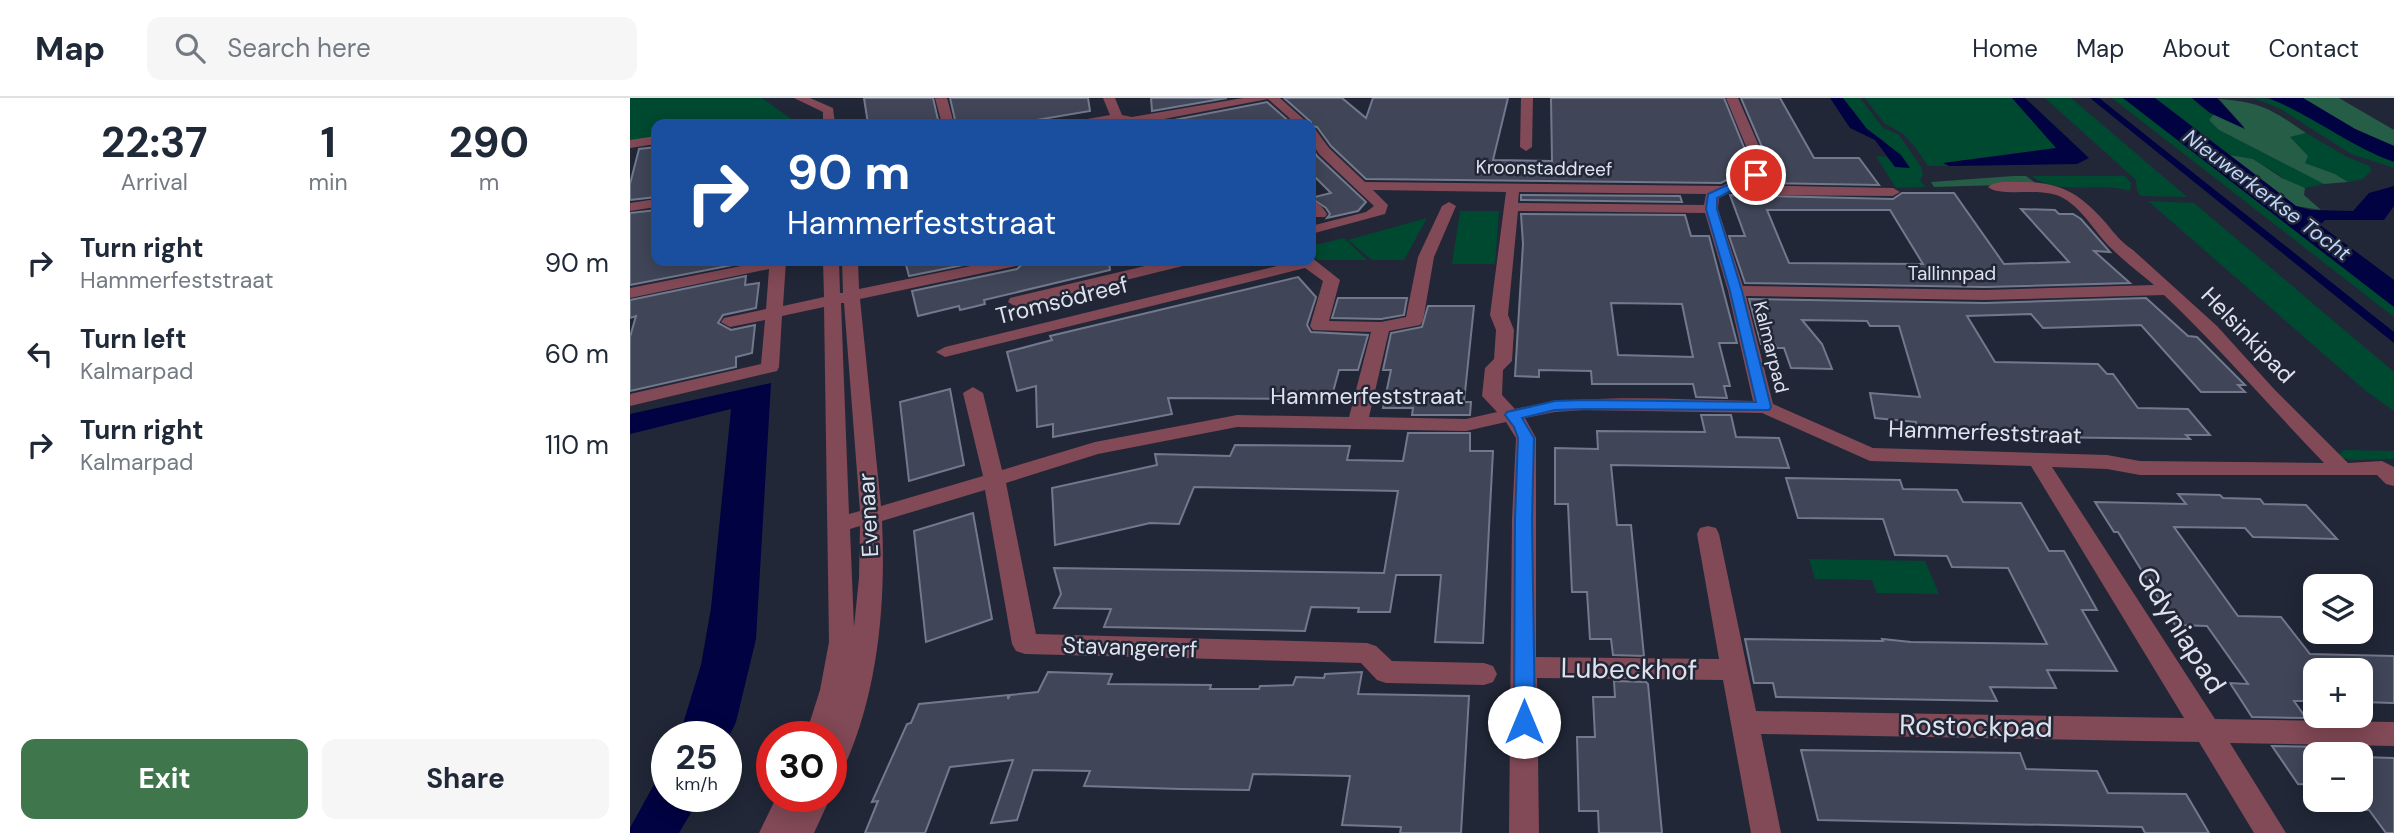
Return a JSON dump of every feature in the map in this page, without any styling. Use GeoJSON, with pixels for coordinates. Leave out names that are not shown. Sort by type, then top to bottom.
{"type":"FeatureCollection","features":[{"type":"Feature","properties":{"kind":"street"},"geometry":{"type":"LineString","coordinates":[[800,98],[829,110],[829,119]]}},
{"type":"Feature","properties":{"kind":"street"},"geometry":{"type":"LineString","coordinates":[[818,98],[840,107],[841,119]]}},
{"type":"Feature","properties":{"kind":"street"},"geometry":{"type":"LineString","coordinates":[[941,98],[947,119]]}},
{"type":"Feature","properties":{"kind":"street"},"geometry":{"type":"LineString","coordinates":[[1109,98],[1116,118]]}},
{"type":"Feature","properties":{"kind":"street"},"geometry":{"type":"LineString","coordinates":[[1153,119],[1264,98]]}},
{"type":"Feature","properties":{"kind":"street"},"geometry":{"type":"LineString","coordinates":[[1273,98],[1296,119]]}},
{"type":"Feature","properties":{"kind":"street"},"geometry":{"type":"LineString","coordinates":[[1526,147],[1527,98]]}},
{"type":"Feature","properties":{"kind":"street"},"geometry":{"type":"LineString","coordinates":[[1711,209],[1712,196],[1756,175],[1762,169],[1732,98]]}},
{"type":"Feature","properties":{"kind":"street"},"geometry":{"type":"LineString","coordinates":[[1110,119],[1119,119]]}},
{"type":"Feature","properties":{"kind":"street"},"geometry":{"type":"LineString","coordinates":[[630,144],[651,141]]}},
{"type":"Feature","properties":{"kind":"street"},"geometry":{"type":"LineString","coordinates":[[1316,141],[1381,205],[1380,211],[1371,215],[1321,215]]}},
{"type":"Feature","properties":{"kind":"street","name":"Kroonstaddreef"},"geometry":{"type":"LineString","coordinates":[[1362,186],[1728,188],[1752,191],[1893,192]]}},
{"type":"Feature","properties":{"kind":"street"},"geometry":{"type":"LineString","coordinates":[[1513,187],[1497,281],[1499,315],[1505,330],[1503,361],[1494,368],[1492,396],[1521,426],[1526,438],[1523,519],[1524,833]]}},
{"type":"Feature","properties":{"kind":"street","name":"Helsinkipad"},"geometry":{"type":"LineString","coordinates":[[1995,187],[2048,187],[2076,198],[2119,248],[2128,253],[2211,330],[2267,393],[2343,470]]}},
{"type":"Feature","properties":{"kind":"street"},"geometry":{"type":"LineString","coordinates":[[630,208],[651,204]]}},
{"type":"Feature","properties":{"kind":"street"},"geometry":{"type":"LineString","coordinates":[[1313,266],[1332,280],[1319,326],[1381,327],[1414,321],[1426,257],[1449,206]]}},
{"type":"Feature","properties":{"kind":"street","name":"Kroonstaddreef"},"geometry":{"type":"LineString","coordinates":[[1511,206],[1711,209]]}},
{"type":"Feature","properties":{"kind":"street","name":"Kalmarpad"},"geometry":{"type":"LineString","coordinates":[[1711,209],[1736,291],[1764,407]]}},
{"type":"Feature","properties":{"kind":"street"},"geometry":{"type":"LineString","coordinates":[[630,293],[759,266]]}},
{"type":"Feature","properties":{"kind":"street"},"geometry":{"type":"LineString","coordinates":[[630,400],[770,367],[778,266]]}},
{"type":"Feature","properties":{"kind":"street","name":"Evenaar"},"geometry":{"type":"LineString","coordinates":[[832,266],[842,298],[882,512],[872,557],[859,680],[845,721]]}},
{"type":"Feature","properties":{"kind":"street","name":"Evenaar"},"geometry":{"type":"LineString","coordinates":[[824,721],[842,642],[838,524],[842,298],[849,266]]}},
{"type":"Feature","properties":{"kind":"street"},"geometry":{"type":"LineString","coordinates":[[730,321],[978,266]]}},
{"type":"Feature","properties":{"kind":"street","name":"Tromsödreef"},"geometry":{"type":"LineString","coordinates":[[1016,302],[1151,266]]}},
{"type":"Feature","properties":{"kind":"street","name":"Tromsödreef"},"geometry":{"type":"LineString","coordinates":[[945,352],[1291,266]]}},
{"type":"Feature","properties":{"kind":"street","name":"Tallinnpad"},"geometry":{"type":"LineString","coordinates":[[1736,291],[1985,295],[2167,290]]}},
{"type":"Feature","properties":{"kind":"street"},"geometry":{"type":"LineString","coordinates":[[1358,422],[1381,327]]}},
{"type":"Feature","properties":{"kind":"street","name":"Stavangererf"},"geometry":{"type":"LineString","coordinates":[[973,393],[1026,644],[1367,653],[1386,672],[1484,674]]}},
{"type":"Feature","properties":{"kind":"street","name":"Hammerfeststraat"},"geometry":{"type":"LineString","coordinates":[[838,524],[1095,448],[1237,421],[1466,425],[1555,406],[1584,404],[1764,407],[1870,454],[2107,463],[2140,468],[2343,470]]}},
{"type":"Feature","properties":{"kind":"street","name":"Gdyniapad"},"geometry":{"type":"LineString","coordinates":[[2038,461],[2271,833]]}},
{"type":"Feature","properties":{"kind":"street"},"geometry":{"type":"LineString","coordinates":[[2343,470],[2382,468],[2394,479]]}},
{"type":"Feature","properties":{"kind":"street","name":"Lubeckhof"},"geometry":{"type":"LineString","coordinates":[[1708,534],[1766,833]]}},
{"type":"Feature","properties":{"kind":"street","name":"Lubeckhof"},"geometry":{"type":"LineString","coordinates":[[1524,667],[1734,670]]}},
{"type":"Feature","properties":{"kind":"street","name":"Rostockpad"},"geometry":{"type":"LineString","coordinates":[[1744,722],[2394,734]]}},
{"type":"Feature","properties":{"kind":"street"},"geometry":{"type":"LineString","coordinates":[[774,833],[785,812]]}},
{"type":"Feature","properties":{"kind":"street"},"geometry":{"type":"LineString","coordinates":[[798,833],[808,812]]}},
{"type":"Feature","properties":{"kind":"green space"},"geometry":{"type":"Polygon","coordinates":[[[630,98],[762,98],[791,119],[651,119],[651,138],[630,141],[630,98]]]}},
{"type":"Feature","properties":{"kind":"green space"},"geometry":{"type":"Polygon","coordinates":[[[1843,98],[1860,98],[1883,128],[1898,134],[1921,167],[1923,174],[1920,181],[1925,187],[1896,188],[1876,156],[1887,157],[1895,167],[1909,167],[1883,140],[1867,129],[1843,98]]]}},
{"type":"Feature","properties":{"kind":"green space"},"geometry":{"type":"Polygon","coordinates":[[[1865,98],[2012,98],[2057,148],[1944,163],[1949,166],[1928,166],[1903,134],[1884,123],[1865,98]]]}},
{"type":"Feature","properties":{"kind":"green space"},"geometry":{"type":"Polygon","coordinates":[[[2045,98],[2071,98],[2187,197],[2141,196],[2137,191],[2136,180],[2045,98]]]}},
{"type":"Feature","properties":{"kind":"green space"},"geometry":{"type":"Polygon","coordinates":[[[2112,98],[2123,98],[2394,307],[2394,317],[2112,98]]]}},
{"type":"Feature","properties":{"kind":"green space"},"geometry":{"type":"Polygon","coordinates":[[[2155,98],[2192,98],[2214,114],[2209,120],[2219,130],[2324,184],[2305,188],[2295,185],[2253,159],[2230,155],[2155,98]]]}},
{"type":"Feature","properties":{"kind":"green space"},"geometry":{"type":"Polygon","coordinates":[[[2254,98],[2271,100],[2306,114],[2394,162],[2394,168],[2351,154],[2279,108],[2254,98]]]}},
{"type":"Feature","properties":{"kind":"green space"},"geometry":{"type":"Polygon","coordinates":[[[2303,98],[2339,98],[2394,130],[2394,146],[2355,129],[2303,98]]]}},
{"type":"Feature","properties":{"kind":"green space"},"geometry":{"type":"Polygon","coordinates":[[[2219,99],[2256,105],[2284,118],[2306,133],[2290,137],[2308,156],[2305,163],[2348,182],[2324,184],[2219,130],[2209,120],[2214,114],[2244,127],[2219,99]]]}},
{"type":"Feature","properties":{"kind":"green space"},"geometry":{"type":"Polygon","coordinates":[[[2306,133],[2347,157],[2370,166],[2371,171],[2363,179],[2348,182],[2305,163],[2290,137],[2306,133]]]}},
{"type":"Feature","properties":{"kind":"green space"},"geometry":{"type":"Polygon","coordinates":[[[2230,155],[2253,159],[2282,178],[2305,188],[2304,195],[2321,210],[2296,206],[2230,155]]]}},
{"type":"Feature","properties":{"kind":"green space"},"geometry":{"type":"Polygon","coordinates":[[[2026,176],[2037,184],[1934,187],[1931,182],[2026,176]]]}},
{"type":"Feature","properties":{"kind":"green space"},"geometry":{"type":"Polygon","coordinates":[[[2032,176],[2125,176],[2131,183],[2130,191],[2065,187],[2041,182],[2032,176]]]}},
{"type":"Feature","properties":{"kind":"green space"},"geometry":{"type":"Polygon","coordinates":[[[2148,201],[2194,203],[2394,372],[2394,411],[2366,391],[2148,201]]]}},
{"type":"Feature","properties":{"kind":"green space"},"geometry":{"type":"Polygon","coordinates":[[[1460,211],[1499,211],[1495,264],[1452,264],[1460,211]]]}},
{"type":"Feature","properties":{"kind":"green space"},"geometry":{"type":"Polygon","coordinates":[[[1427,218],[1404,260],[1372,260],[1348,240],[1427,218]]]}},
{"type":"Feature","properties":{"kind":"green space"},"geometry":{"type":"Polygon","coordinates":[[[1344,238],[1367,260],[1317,260],[1316,245],[1344,238]]]}},
{"type":"Feature","properties":{"kind":"green space"},"geometry":{"type":"Polygon","coordinates":[[[2344,450],[2394,451],[2394,459],[2350,460],[2337,456],[2344,450]]]}},
{"type":"Feature","properties":{"kind":"green space"},"geometry":{"type":"Polygon","coordinates":[[[1809,559],[1925,561],[1939,594],[1877,593],[1872,580],[1815,579],[1809,559]]]}},
{"type":"Feature","properties":{"kind":"water"},"geometry":{"type":"Polygon","coordinates":[[[1830,98],[1843,98],[1867,129],[1901,155],[1910,168],[1895,167],[1875,140],[1850,128],[1830,98]]]}},
{"type":"Feature","properties":{"kind":"water"},"geometry":{"type":"Polygon","coordinates":[[[2012,98],[2025,98],[2089,158],[2077,164],[1949,166],[1943,163],[2056,148],[2012,98]]]}},
{"type":"Feature","properties":{"kind":"water"},"geometry":{"type":"Polygon","coordinates":[[[2090,98],[2099,98],[2394,332],[2394,343],[2090,98]]]}},
{"type":"Feature","properties":{"kind":"water","name":"Nieuwerkerkse Tocht"},"geometry":{"type":"Polygon","coordinates":[[[2123,98],[2155,98],[2296,206],[2311,210],[2353,211],[2369,193],[2394,186],[2394,206],[2384,220],[2325,220],[2320,225],[2394,280],[2394,307],[2123,98]]]}},
{"type":"Feature","properties":{"kind":"water"},"geometry":{"type":"Polygon","coordinates":[[[2192,98],[2217,98],[2245,129],[2210,113],[2192,98]]]}},
{"type":"Feature","properties":{"kind":"water"},"geometry":{"type":"Polygon","coordinates":[[[2269,98],[2303,98],[2355,129],[2394,146],[2394,162],[2362,148],[2269,98]]]}},
{"type":"Feature","properties":{"kind":"water"},"geometry":{"type":"Polygon","coordinates":[[[771,383],[756,639],[736,721],[684,721],[701,665],[711,608],[731,409],[630,434],[630,414],[771,383]]]}},
{"type":"Feature","properties":{"kind":"water"},"geometry":{"type":"Polygon","coordinates":[[[651,790],[651,812],[691,812],[679,833],[630,833],[630,828],[651,790]]]}},
{"type":"Feature","properties":{"kind":"building"},"geometry":{"type":"Polygon","coordinates":[[[864,98],[933,98],[938,119],[867,119],[864,98]]]}},
{"type":"Feature","properties":{"kind":"building"},"geometry":{"type":"Polygon","coordinates":[[[950,98],[1088,98],[1090,111],[1043,119],[955,119],[950,98]]]}},
{"type":"Feature","properties":{"kind":"building"},"geometry":{"type":"Polygon","coordinates":[[[1151,98],[1227,98],[1152,111],[1151,98]]]}},
{"type":"Feature","properties":{"kind":"building"},"geometry":{"type":"Polygon","coordinates":[[[1284,98],[1342,98],[1366,118],[1373,98],[1508,98],[1493,160],[1552,161],[1551,98],[1724,98],[1752,167],[1721,183],[1366,179],[1331,146],[1316,127],[1316,119],[1308,119],[1284,98]]]}},
{"type":"Feature","properties":{"kind":"building"},"geometry":{"type":"Polygon","coordinates":[[[1741,98],[1780,98],[1814,158],[1859,158],[1879,185],[1757,183],[1763,180],[1771,168],[1741,98]]]}},
{"type":"Feature","properties":{"kind":"building"},"geometry":{"type":"Polygon","coordinates":[[[1267,102],[1286,119],[1179,119],[1267,102]]]}},
{"type":"Feature","properties":{"kind":"building"},"geometry":{"type":"Polygon","coordinates":[[[651,148],[651,198],[630,200],[630,184],[639,149],[651,148]]]}},
{"type":"Feature","properties":{"kind":"building"},"geometry":{"type":"Polygon","coordinates":[[[1316,154],[1366,202],[1358,211],[1327,218],[1330,214],[1316,201],[1316,197],[1331,193],[1316,178],[1316,154]]]}},
{"type":"Feature","properties":{"kind":"building"},"geometry":{"type":"Polygon","coordinates":[[[1902,193],[1954,193],[2004,264],[2069,262],[2021,209],[2055,210],[2059,214],[2073,214],[2081,219],[2110,252],[2094,251],[2130,283],[1985,287],[1745,283],[1729,236],[1745,236],[1730,195],[1893,199],[1902,193]],[[1767,210],[1789,263],[1923,264],[1890,210],[1767,210]]]}},
{"type":"Feature","properties":{"kind":"building"},"geometry":{"type":"Polygon","coordinates":[[[1521,195],[1680,196],[1682,202],[1521,200],[1521,195]]]}},
{"type":"Feature","properties":{"kind":"building"},"geometry":{"type":"Polygon","coordinates":[[[651,211],[651,266],[727,266],[630,285],[630,213],[651,211]]]}},
{"type":"Feature","properties":{"kind":"building"},"geometry":{"type":"Polygon","coordinates":[[[1521,214],[1685,215],[1691,236],[1709,236],[1737,343],[1719,343],[1730,386],[1724,386],[1727,398],[1696,397],[1693,384],[1592,384],[1591,371],[1539,370],[1539,377],[1515,376],[1523,244],[1521,214]],[[1611,303],[1618,355],[1693,357],[1682,304],[1611,303]]]}},
{"type":"Feature","properties":{"kind":"building"},"geometry":{"type":"Polygon","coordinates":[[[906,266],[958,266],[909,276],[906,266]]]}},
{"type":"Feature","properties":{"kind":"building"},"geometry":{"type":"Polygon","coordinates":[[[1020,266],[1110,266],[1110,270],[984,300],[985,304],[973,307],[960,310],[959,306],[918,316],[912,291],[1017,269],[1020,266]]]}},
{"type":"Feature","properties":{"kind":"building"},"geometry":{"type":"Polygon","coordinates":[[[746,276],[745,285],[759,283],[756,308],[723,315],[718,323],[731,330],[755,325],[752,353],[736,357],[736,367],[630,391],[630,337],[636,316],[630,318],[630,300],[746,276]]]}},
{"type":"Feature","properties":{"kind":"building"},"geometry":{"type":"Polygon","coordinates":[[[1298,277],[1316,297],[1307,325],[1311,332],[1368,335],[1358,370],[1339,370],[1331,399],[1168,398],[1172,414],[1053,437],[1053,424],[1037,427],[1036,386],[1017,391],[1007,352],[1052,340],[1050,336],[1298,277]]]}},
{"type":"Feature","properties":{"kind":"building"},"geometry":{"type":"Polygon","coordinates":[[[1338,298],[1407,298],[1404,315],[1381,319],[1332,318],[1338,298]]]}},
{"type":"Feature","properties":{"kind":"building"},"geometry":{"type":"Polygon","coordinates":[[[2146,298],[2188,336],[2197,337],[2245,385],[2238,385],[2245,392],[2201,392],[2141,325],[2043,328],[2031,314],[1967,316],[1995,362],[2098,364],[2107,374],[2113,374],[2138,408],[2188,409],[2210,435],[2186,435],[2190,439],[2033,437],[2030,433],[1917,426],[1916,422],[1875,418],[1870,393],[1920,397],[1899,326],[1870,326],[1867,321],[1802,320],[1822,344],[1832,369],[1791,368],[1784,348],[1777,348],[1775,344],[1761,344],[1749,299],[1985,303],[2146,298]]]}},
{"type":"Feature","properties":{"kind":"building"},"geometry":{"type":"Polygon","coordinates":[[[1428,306],[1474,306],[1464,402],[1471,402],[1470,415],[1412,415],[1413,408],[1383,408],[1391,370],[1383,370],[1391,333],[1422,327],[1428,306]]]}},
{"type":"Feature","properties":{"kind":"building"},"geometry":{"type":"Polygon","coordinates":[[[950,389],[964,465],[909,481],[900,402],[950,389]]]}},
{"type":"Feature","properties":{"kind":"building"},"geometry":{"type":"Polygon","coordinates":[[[1701,415],[1731,415],[1736,437],[1779,438],[1789,468],[1611,465],[1617,525],[1631,525],[1644,656],[1613,655],[1611,639],[1590,639],[1587,592],[1572,592],[1568,504],[1555,504],[1555,448],[1598,449],[1597,431],[1705,432],[1701,415]]]}},
{"type":"Feature","properties":{"kind":"building"},"geometry":{"type":"Polygon","coordinates":[[[1408,433],[1470,433],[1470,451],[1493,451],[1483,643],[1435,642],[1441,575],[1396,575],[1390,612],[1311,607],[1305,631],[1104,627],[1111,609],[1054,608],[1061,594],[1054,568],[1384,573],[1398,491],[1194,487],[1179,524],[1150,523],[1055,545],[1052,488],[1157,465],[1155,454],[1230,456],[1235,445],[1350,446],[1347,460],[1403,461],[1408,433]]]}},
{"type":"Feature","properties":{"kind":"building"},"geometry":{"type":"Polygon","coordinates":[[[1786,478],[1900,480],[1903,489],[1957,490],[1963,502],[2021,503],[2049,551],[2064,551],[2097,610],[2082,610],[2117,671],[2047,670],[2056,688],[1990,687],[1997,701],[1776,697],[1773,683],[1754,683],[1745,639],[1883,641],[1882,639],[1911,642],[2047,644],[2008,568],[1952,567],[1947,556],[1895,555],[1883,519],[1798,518],[1786,478]]]}},
{"type":"Feature","properties":{"kind":"building"},"geometry":{"type":"Polygon","coordinates":[[[2178,494],[2260,499],[2264,504],[2306,505],[2337,539],[2253,537],[2245,528],[2174,527],[2238,616],[2281,617],[2310,654],[2394,656],[2394,703],[2373,702],[2373,658],[2303,658],[2303,701],[2294,701],[2303,718],[2252,717],[2230,683],[2248,684],[2207,626],[2175,625],[2118,532],[2114,532],[2095,502],[2186,504],[2178,494]]]}},
{"type":"Feature","properties":{"kind":"building"},"geometry":{"type":"Polygon","coordinates":[[[973,513],[992,619],[926,642],[914,531],[973,513]]]}},
{"type":"Feature","properties":{"kind":"building"},"geometry":{"type":"Polygon","coordinates":[[[1048,672],[1112,674],[1108,684],[1211,685],[1210,689],[1259,689],[1260,686],[1293,685],[1296,677],[1324,678],[1325,674],[1362,672],[1358,694],[1469,696],[1461,833],[1400,833],[1401,827],[1342,825],[1350,776],[1253,774],[1249,790],[1181,789],[1084,786],[1090,771],[1033,770],[1017,820],[991,823],[1013,760],[950,767],[925,833],[865,833],[878,801],[872,802],[907,724],[911,723],[919,704],[1008,695],[1008,699],[1010,695],[1038,692],[1048,672]]]}},
{"type":"Feature","properties":{"kind":"building"},"geometry":{"type":"Polygon","coordinates":[[[1614,681],[1648,684],[1662,833],[1599,833],[1598,811],[1579,811],[1577,737],[1595,737],[1593,697],[1615,697],[1614,681]]]}},
{"type":"Feature","properties":{"kind":"building"},"geometry":{"type":"Polygon","coordinates":[[[2272,746],[2303,747],[2303,784],[2298,784],[2272,746]]]}},
{"type":"Feature","properties":{"kind":"building"},"geometry":{"type":"Polygon","coordinates":[[[1801,750],[2020,753],[2026,769],[2097,771],[2108,793],[2186,794],[2209,833],[2145,833],[2142,827],[1818,820],[1801,750]]]}},
{"type":"Feature","properties":{"kind":"building"},"geometry":{"type":"Polygon","coordinates":[[[2373,757],[2394,758],[2394,833],[2386,833],[2370,812],[2373,812],[2373,757]]]}},
{"type":"Feature","properties":{"kind":"route"},"geometry":{"type":"LineString","coordinates":[[1524,722],[1523,519],[1526,438],[1512,415],[1555,406],[1584,404],[1764,407],[1736,291],[1711,209],[1712,196],[1756,175]]}}]}
